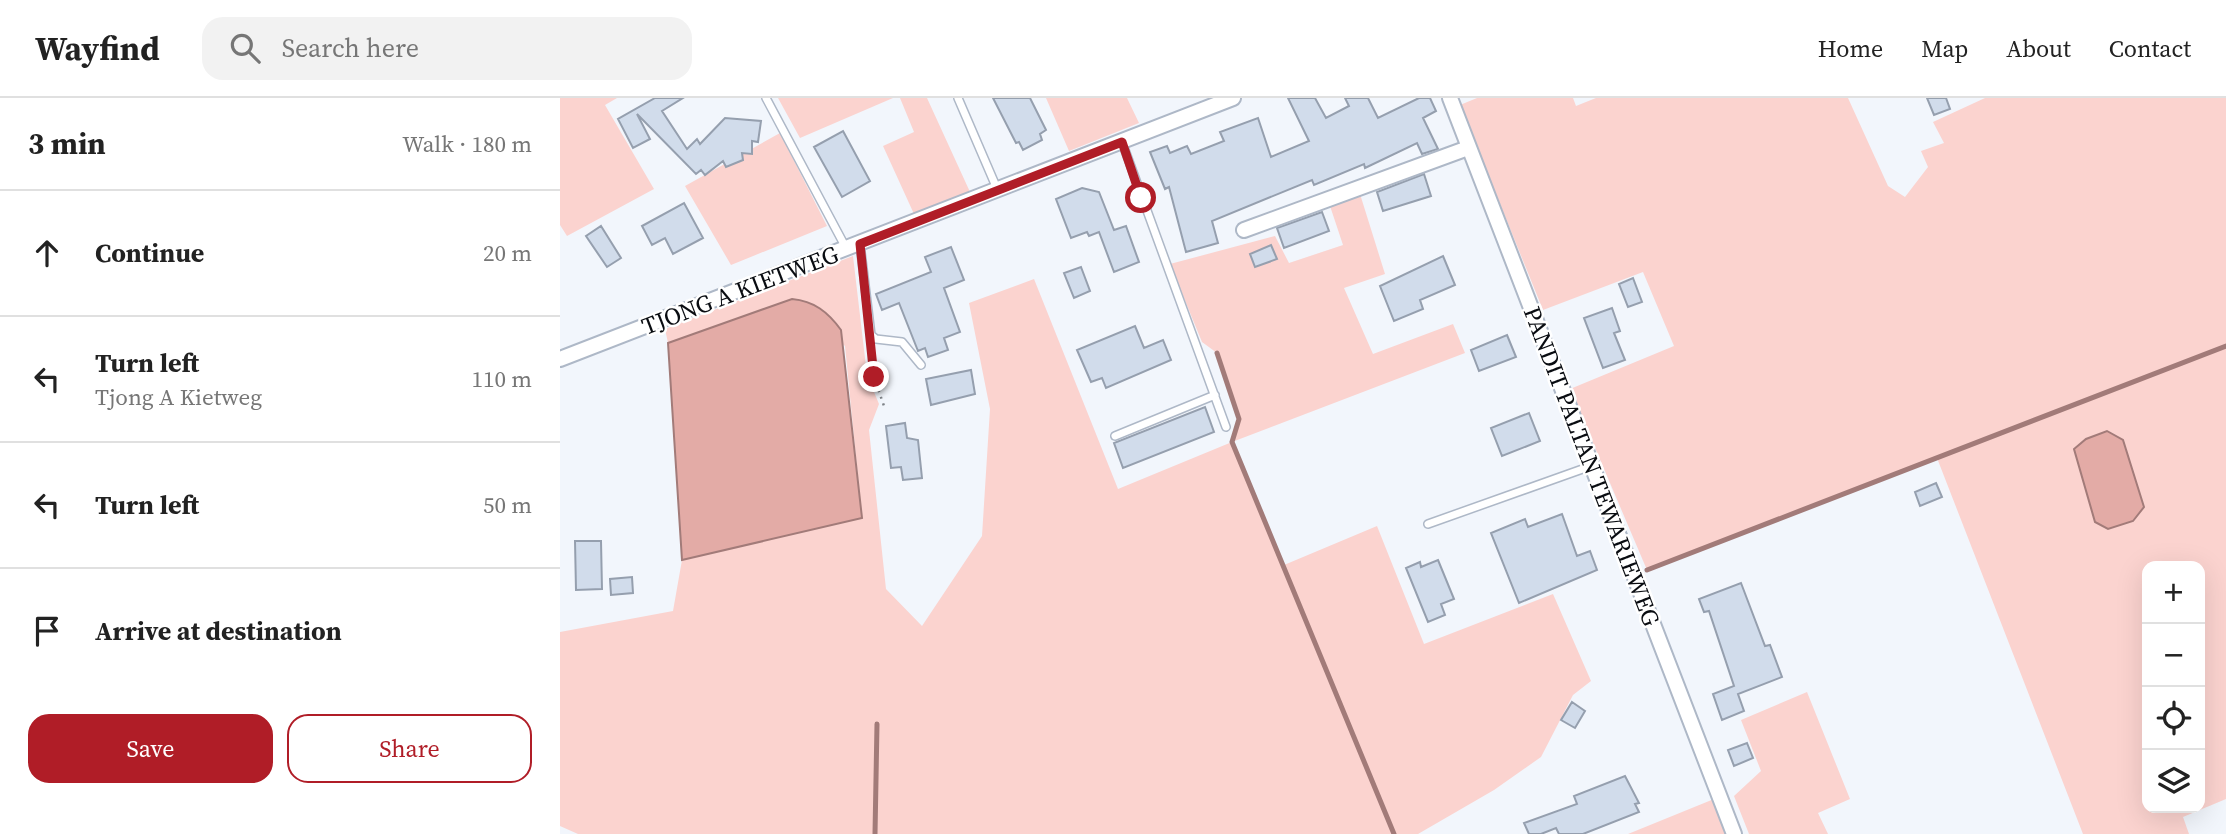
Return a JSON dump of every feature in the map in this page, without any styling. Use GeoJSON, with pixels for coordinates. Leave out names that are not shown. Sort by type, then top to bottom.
{"type":"FeatureCollection","features":[{"type":"Feature","properties":{"kind":"street","name":"TJONG A KIETWEG"},"geometry":{"type":"LineString","coordinates":[[560,359],[1233,98]]}},
{"type":"Feature","properties":{"kind":"street","name":"PANDIT PALTAN TEWARIEWEG"},"geometry":{"type":"LineString","coordinates":[[1450,98],[1734,834]]}},
{"type":"Feature","properties":{"kind":"street"},"geometry":{"type":"LineString","coordinates":[[1244,230],[1468,148]]}},
{"type":"Feature","properties":{"kind":"lane"},"geometry":{"type":"LineString","coordinates":[[766,98],[853,246],[871,335],[876,339],[902,342],[921,365]]}},
{"type":"Feature","properties":{"kind":"lane"},"geometry":{"type":"LineString","coordinates":[[958,98],[998,191]]}},
{"type":"Feature","properties":{"kind":"lane"},"geometry":{"type":"LineString","coordinates":[[1122,142],[1226,427]]}},
{"type":"Feature","properties":{"kind":"lane"},"geometry":{"type":"LineString","coordinates":[[1115,436],[1215,395]]}},
{"type":"Feature","properties":{"kind":"lane"},"geometry":{"type":"LineString","coordinates":[[1428,524],[1592,465]]}},
{"type":"Feature","properties":{"kind":"path"},"geometry":{"type":"LineString","coordinates":[[871,335],[874,377],[884,406]]}},
{"type":"Feature","properties":{"kind":"shaded area"},"geometry":{"type":"Polygon","coordinates":[[[560,98],[617,98],[605,105],[654,189],[567,236],[560,225],[560,98]]]}},
{"type":"Feature","properties":{"kind":"shaded area"},"geometry":{"type":"Polygon","coordinates":[[[778,98],[893,98],[800,138],[778,98]]]}},
{"type":"Feature","properties":{"kind":"shaded area"},"geometry":{"type":"Polygon","coordinates":[[[900,98],[927,98],[970,192],[914,214],[883,146],[914,132],[900,98]]]}},
{"type":"Feature","properties":{"kind":"shaded area"},"geometry":{"type":"Polygon","coordinates":[[[1046,98],[1127,98],[1139,123],[1069,151],[1046,98]]]}},
{"type":"Feature","properties":{"kind":"shaded area"},"geometry":{"type":"Polygon","coordinates":[[[1477,98],[1573,98],[1576,106],[1596,98],[1848,98],[1888,186],[1905,197],[1928,167],[1921,151],[1944,143],[1933,122],[1985,98],[2226,98],[2226,799],[2205,808],[2205,561],[2142,561],[2142,813],[2193,813],[2183,817],[2189,834],[2083,834],[1937,458],[1647,570],[1570,389],[1674,346],[1643,272],[1543,310],[1460,105],[1477,98]]]}},
{"type":"Feature","properties":{"kind":"shaded area"},"geometry":{"type":"Polygon","coordinates":[[[780,133],[827,226],[731,265],[685,186],[780,133]]]}},
{"type":"Feature","properties":{"kind":"shaded area"},"geometry":{"type":"Polygon","coordinates":[[[1360,194],[1385,274],[1344,288],[1373,354],[1453,324],[1465,353],[1232,442],[1239,419],[1217,353],[1202,342],[1170,264],[1275,236],[1289,263],[1343,245],[1330,206],[1360,194]]]}},
{"type":"Feature","properties":{"kind":"shaded area"},"geometry":{"type":"Polygon","coordinates":[[[853,256],[867,375],[879,404],[869,430],[886,589],[922,626],[982,536],[990,409],[969,303],[1034,279],[1118,489],[1232,442],[1284,565],[1377,526],[1424,644],[1553,594],[1591,681],[1573,695],[1541,757],[1494,790],[1418,834],[578,834],[560,826],[560,632],[673,611],[682,560],[862,518],[845,346],[792,299],[668,343],[665,329],[853,256]]]}},
{"type":"Feature","properties":{"kind":"shaded area"},"geometry":{"type":"Polygon","coordinates":[[[792,299],[820,308],[841,330],[862,518],[682,560],[668,343],[792,299]]]}},
{"type":"Feature","properties":{"kind":"shaded area"},"geometry":{"type":"Polygon","coordinates":[[[2107,431],[2123,440],[2144,507],[2133,521],[2108,529],[2095,522],[2074,449],[2086,439],[2107,431]]]}},
{"type":"Feature","properties":{"kind":"shaded area"},"geometry":{"type":"Polygon","coordinates":[[[1807,692],[1850,799],[1818,813],[1828,834],[1749,834],[1734,796],[1761,771],[1741,720],[1807,692]]]}},
{"type":"Feature","properties":{"kind":"shaded area"},"geometry":{"type":"Polygon","coordinates":[[[1714,799],[1727,834],[1628,834],[1714,799]]]}},
{"type":"Feature","properties":{"kind":"building"},"geometry":{"type":"Polygon","coordinates":[[[655,98],[683,98],[662,111],[687,149],[697,139],[700,144],[725,118],[761,121],[758,142],[752,141],[752,154],[742,153],[743,160],[726,167],[723,161],[705,175],[701,170],[696,174],[637,114],[650,139],[633,148],[618,119],[655,98]]]}},
{"type":"Feature","properties":{"kind":"building"},"geometry":{"type":"Polygon","coordinates":[[[993,98],[1030,98],[1046,130],[1040,134],[1042,140],[1023,150],[1019,142],[1016,143],[993,98]]]}},
{"type":"Feature","properties":{"kind":"building"},"geometry":{"type":"Polygon","coordinates":[[[1288,98],[1315,98],[1326,118],[1349,106],[1345,98],[1368,98],[1378,118],[1419,98],[1430,98],[1436,111],[1423,118],[1438,149],[1422,154],[1417,143],[1365,168],[1364,164],[1314,185],[1312,180],[1212,221],[1218,243],[1186,252],[1169,187],[1165,189],[1150,152],[1167,146],[1170,153],[1187,146],[1191,154],[1224,141],[1220,132],[1258,118],[1271,157],[1309,141],[1288,98]]]}},
{"type":"Feature","properties":{"kind":"building"},"geometry":{"type":"Polygon","coordinates":[[[1927,98],[1946,98],[1950,109],[1934,115],[1927,98]]]}},
{"type":"Feature","properties":{"kind":"building"},"geometry":{"type":"Polygon","coordinates":[[[843,131],[870,181],[842,197],[814,147],[843,131]]]}},
{"type":"Feature","properties":{"kind":"building"},"geometry":{"type":"Polygon","coordinates":[[[1424,174],[1431,196],[1383,211],[1377,192],[1424,174]]]}},
{"type":"Feature","properties":{"kind":"building"},"geometry":{"type":"Polygon","coordinates":[[[1082,188],[1099,192],[1114,230],[1126,226],[1139,262],[1114,272],[1099,232],[1089,236],[1087,232],[1071,238],[1056,199],[1082,188]]]}},
{"type":"Feature","properties":{"kind":"building"},"geometry":{"type":"Polygon","coordinates":[[[684,203],[703,238],[673,254],[665,238],[652,245],[642,226],[684,203]]]}},
{"type":"Feature","properties":{"kind":"building"},"geometry":{"type":"Polygon","coordinates":[[[1322,212],[1329,231],[1284,248],[1277,228],[1322,212]]]}},
{"type":"Feature","properties":{"kind":"building"},"geometry":{"type":"Polygon","coordinates":[[[601,226],[621,258],[607,267],[586,236],[601,226]]]}},
{"type":"Feature","properties":{"kind":"building"},"geometry":{"type":"Polygon","coordinates":[[[1271,245],[1277,259],[1255,267],[1250,254],[1271,245]]]}},
{"type":"Feature","properties":{"kind":"building"},"geometry":{"type":"Polygon","coordinates":[[[951,247],[964,280],[944,288],[960,332],[944,338],[948,350],[928,357],[925,348],[918,351],[899,303],[882,310],[876,294],[931,272],[925,257],[951,247]]]}},
{"type":"Feature","properties":{"kind":"building"},"geometry":{"type":"Polygon","coordinates":[[[1443,256],[1455,285],[1420,300],[1423,309],[1394,321],[1380,286],[1443,256]]]}},
{"type":"Feature","properties":{"kind":"building"},"geometry":{"type":"Polygon","coordinates":[[[1081,267],[1090,291],[1074,298],[1064,273],[1081,267]]]}},
{"type":"Feature","properties":{"kind":"building"},"geometry":{"type":"Polygon","coordinates":[[[1633,278],[1642,302],[1628,307],[1619,284],[1633,278]]]}},
{"type":"Feature","properties":{"kind":"building"},"geometry":{"type":"Polygon","coordinates":[[[1612,308],[1620,331],[1614,333],[1625,360],[1603,368],[1584,318],[1612,308]]]}},
{"type":"Feature","properties":{"kind":"building"},"geometry":{"type":"Polygon","coordinates":[[[1135,326],[1144,348],[1163,340],[1171,360],[1106,388],[1102,378],[1091,382],[1077,350],[1135,326]]]}},
{"type":"Feature","properties":{"kind":"building"},"geometry":{"type":"Polygon","coordinates":[[[1507,335],[1516,357],[1479,371],[1471,350],[1507,335]]]}},
{"type":"Feature","properties":{"kind":"building"},"geometry":{"type":"Polygon","coordinates":[[[971,370],[975,394],[931,405],[926,379],[971,370]]]}},
{"type":"Feature","properties":{"kind":"building"},"geometry":{"type":"Polygon","coordinates":[[[1205,407],[1214,432],[1123,468],[1114,443],[1205,407]]]}},
{"type":"Feature","properties":{"kind":"building"},"geometry":{"type":"Polygon","coordinates":[[[1529,413],[1540,441],[1502,456],[1491,428],[1529,413]]]}},
{"type":"Feature","properties":{"kind":"building"},"geometry":{"type":"Polygon","coordinates":[[[905,423],[907,438],[918,440],[922,478],[903,480],[901,467],[891,468],[886,426],[905,423]]]}},
{"type":"Feature","properties":{"kind":"building"},"geometry":{"type":"Polygon","coordinates":[[[1936,483],[1942,497],[1920,506],[1915,492],[1936,483]]]}},
{"type":"Feature","properties":{"kind":"building"},"geometry":{"type":"Polygon","coordinates":[[[1562,514],[1577,556],[1590,551],[1597,570],[1519,603],[1491,533],[1525,519],[1528,527],[1562,514]]]}},
{"type":"Feature","properties":{"kind":"building"},"geometry":{"type":"Polygon","coordinates":[[[575,541],[601,541],[602,589],[576,590],[575,541]]]}},
{"type":"Feature","properties":{"kind":"building"},"geometry":{"type":"Polygon","coordinates":[[[1438,560],[1454,599],[1441,604],[1445,615],[1428,622],[1406,568],[1420,562],[1421,567],[1438,560]]]}},
{"type":"Feature","properties":{"kind":"building"},"geometry":{"type":"Polygon","coordinates":[[[632,577],[633,593],[611,595],[610,579],[632,577]]]}},
{"type":"Feature","properties":{"kind":"building"},"geometry":{"type":"Polygon","coordinates":[[[1741,583],[1765,646],[1770,645],[1782,677],[1738,694],[1744,711],[1722,720],[1713,694],[1734,686],[1709,611],[1704,612],[1699,599],[1741,583]]]}},
{"type":"Feature","properties":{"kind":"building"},"geometry":{"type":"Polygon","coordinates":[[[1572,702],[1585,711],[1575,728],[1561,720],[1572,702]]]}},
{"type":"Feature","properties":{"kind":"building"},"geometry":{"type":"Polygon","coordinates":[[[1747,743],[1753,758],[1734,766],[1728,750],[1747,743]]]}},
{"type":"Feature","properties":{"kind":"building"},"geometry":{"type":"Polygon","coordinates":[[[1625,776],[1639,803],[1635,804],[1639,812],[1583,834],[1559,834],[1556,828],[1541,834],[1529,834],[1524,823],[1577,804],[1574,796],[1625,776]]]}},
{"type":"Feature","properties":{"kind":"waterway"},"geometry":{"type":"LineString","coordinates":[[1647,570],[2226,346]]}},
{"type":"Feature","properties":{"kind":"waterway"},"geometry":{"type":"LineString","coordinates":[[1217,353],[1239,419],[1232,442],[1394,834]]}},
{"type":"Feature","properties":{"kind":"waterway"},"geometry":{"type":"LineString","coordinates":[[875,834],[877,724]]}},
{"type":"Feature","properties":{"kind":"route"},"geometry":{"type":"LineString","coordinates":[[874,377],[860,244],[1122,142],[1141,198]]}}]}
